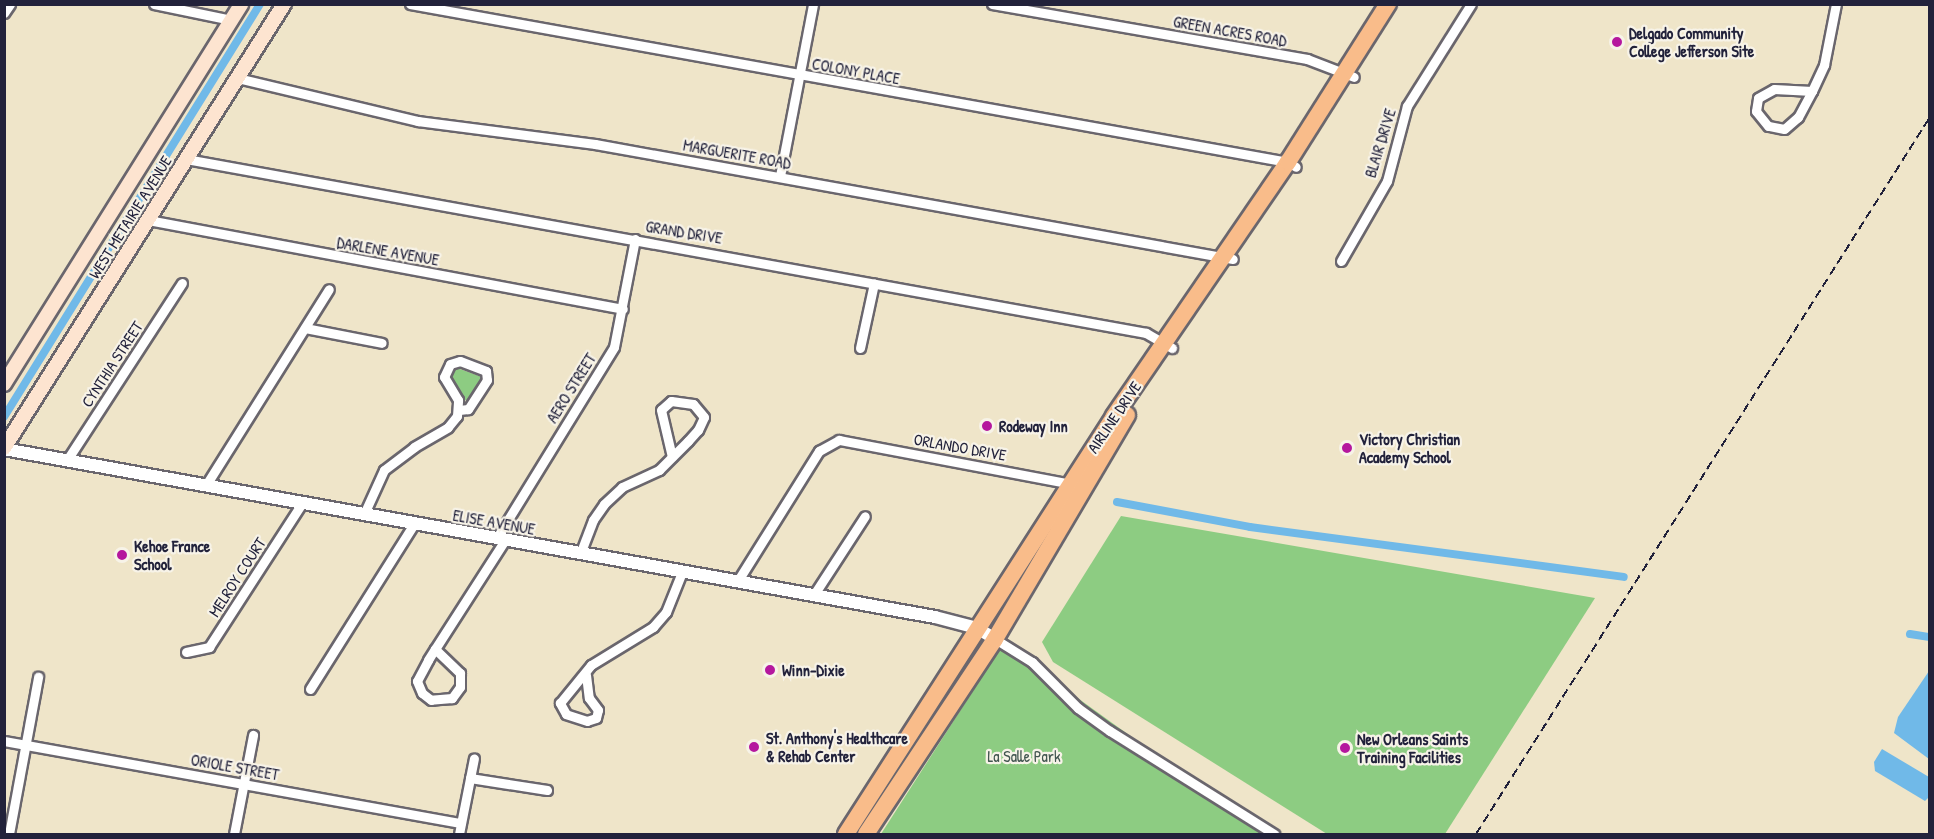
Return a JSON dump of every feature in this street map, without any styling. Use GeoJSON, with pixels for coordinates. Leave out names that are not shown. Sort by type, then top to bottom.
{"type":"FeatureCollection","features":[{"type":"Feature","properties":{"kind":"highway","name":"AIRLINE DRIVE"},"geometry":{"type":"LineString","coordinates":[[1349,75],[1388,4]]}},
{"type":"Feature","properties":{"kind":"highway","name":"AIRLINE DRIVE"},"geometry":{"type":"LineString","coordinates":[[846,834],[977,628],[1078,485],[1168,346],[1292,165],[1349,75],[1400,4]]}},
{"type":"Feature","properties":{"kind":"highway","name":"AIRLINE DRIVE"},"geometry":{"type":"LineString","coordinates":[[870,830],[995,639],[1078,485]]}},
{"type":"Feature","properties":{"kind":"highway"},"geometry":{"type":"LineString","coordinates":[[859,814],[870,830]]}},
{"type":"Feature","properties":{"kind":"main road","name":"WEST METAIRIE AVENUE"},"geometry":{"type":"LineString","coordinates":[[4,384],[241,4]]}},
{"type":"Feature","properties":{"kind":"main road","name":"WEST METAIRIE AVENUE"},"geometry":{"type":"LineString","coordinates":[[4,448],[284,4]]}},
{"type":"Feature","properties":{"kind":"main road"},"geometry":{"type":"LineString","coordinates":[[4,433],[19,424]]}},
{"type":"Feature","properties":{"kind":"street"},"geometry":{"type":"LineString","coordinates":[[4,13],[10,4]]}},
{"type":"Feature","properties":{"kind":"street"},"geometry":{"type":"LineString","coordinates":[[154,4],[231,20]]}},
{"type":"Feature","properties":{"kind":"street","name":"COLONY PLACE"},"geometry":{"type":"LineString","coordinates":[[410,4],[1292,165]]}},
{"type":"Feature","properties":{"kind":"street"},"geometry":{"type":"LineString","coordinates":[[780,176],[813,4]]}},
{"type":"Feature","properties":{"kind":"street","name":"GREEN ACRES ROAD"},"geometry":{"type":"LineString","coordinates":[[992,4],[1307,59],[1349,75]]}},
{"type":"Feature","properties":{"kind":"street","name":"BLAIR DRIVE"},"geometry":{"type":"LineString","coordinates":[[1341,261],[1387,181],[1407,106],[1471,4]]}},
{"type":"Feature","properties":{"kind":"street"},"geometry":{"type":"LineString","coordinates":[[1812,91],[1766,91],[1758,98],[1756,111],[1768,126],[1784,129],[1798,117],[1812,91],[1824,66],[1836,4]]}},
{"type":"Feature","properties":{"kind":"street","name":"MARGUERITE ROAD"},"geometry":{"type":"LineString","coordinates":[[237,78],[418,121],[595,144],[1164,248],[1229,257]]}},
{"type":"Feature","properties":{"kind":"street","name":"GRAND DRIVE"},"geometry":{"type":"LineString","coordinates":[[186,159],[1146,333],[1168,346]]}},
{"type":"Feature","properties":{"kind":"street","name":"DARLENE AVENUE"},"geometry":{"type":"LineString","coordinates":[[148,220],[623,309]]}},
{"type":"Feature","properties":{"kind":"street","name":"AERO STREET"},"geometry":{"type":"LineString","coordinates":[[435,649],[460,673],[460,687],[452,698],[431,700],[422,693],[417,681],[435,649],[614,347],[635,239]]}},
{"type":"Feature","properties":{"kind":"street","name":"CYNTHIA STREET"},"geometry":{"type":"LineString","coordinates":[[67,460],[182,283]]}},
{"type":"Feature","properties":{"kind":"street"},"geometry":{"type":"LineString","coordinates":[[860,348],[874,283]]}},
{"type":"Feature","properties":{"kind":"street"},"geometry":{"type":"LineString","coordinates":[[206,485],[328,289]]}},
{"type":"Feature","properties":{"kind":"street"},"geometry":{"type":"LineString","coordinates":[[305,328],[382,343]]}},
{"type":"Feature","properties":{"kind":"street"},"geometry":{"type":"LineString","coordinates":[[364,514],[384,470],[414,447],[448,427],[459,410],[458,400],[444,377],[450,364],[460,361],[486,371],[486,380],[468,409],[459,410]]}},
{"type":"Feature","properties":{"kind":"street"},"geometry":{"type":"LineString","coordinates":[[580,554],[593,520],[604,504],[622,487],[658,470],[672,457],[698,430],[704,417],[693,404],[672,401],[661,410],[672,457]]}},
{"type":"Feature","properties":{"kind":"street","name":"ORLANDO DRIVE"},"geometry":{"type":"LineString","coordinates":[[737,582],[819,451],[839,440],[1078,485]]}},
{"type":"Feature","properties":{"kind":"street","name":"ELISE AVENUE"},"geometry":{"type":"LineString","coordinates":[[4,448],[977,628]]}},
{"type":"Feature","properties":{"kind":"street","name":"MELROY COURT"},"geometry":{"type":"LineString","coordinates":[[186,652],[209,647],[302,503]]}},
{"type":"Feature","properties":{"kind":"street"},"geometry":{"type":"LineString","coordinates":[[813,596],[864,516]]}},
{"type":"Feature","properties":{"kind":"street"},"geometry":{"type":"LineString","coordinates":[[310,689],[414,524]]}},
{"type":"Feature","properties":{"kind":"street"},"geometry":{"type":"LineString","coordinates":[[586,675],[586,688],[598,710],[596,718],[587,721],[566,714],[560,703],[572,684],[586,675],[608,653],[653,627],[666,612],[682,572]]}},
{"type":"Feature","properties":{"kind":"street"},"geometry":{"type":"LineString","coordinates":[[977,628],[1032,662],[1078,708],[1110,731],[1274,834]]}},
{"type":"Feature","properties":{"kind":"street"},"geometry":{"type":"LineString","coordinates":[[9,834],[38,677]]}},
{"type":"Feature","properties":{"kind":"street"},"geometry":{"type":"LineString","coordinates":[[234,834],[253,735]]}},
{"type":"Feature","properties":{"kind":"street","name":"ORIOLE STREET"},"geometry":{"type":"LineString","coordinates":[[4,741],[461,823]]}},
{"type":"Feature","properties":{"kind":"street"},"geometry":{"type":"LineString","coordinates":[[459,834],[474,758]]}},
{"type":"Feature","properties":{"kind":"street"},"geometry":{"type":"LineString","coordinates":[[470,778],[547,790]]}},
{"type":"Feature","properties":{"kind":"green space"},"geometry":{"type":"Polygon","coordinates":[[[457,368],[482,377],[468,401],[462,399],[449,376],[450,371],[457,368]]]}},
{"type":"Feature","properties":{"kind":"green space","name":"New Orleans Saints Training Facilities"},"geometry":{"type":"Polygon","coordinates":[[[1121,516],[1595,598],[1445,834],[1327,834],[1053,662],[1042,642],[1121,516]]]}},
{"type":"Feature","properties":{"kind":"green space","name":"La Salle Park"},"geometry":{"type":"Polygon","coordinates":[[[1003,644],[1266,834],[881,834],[1003,644]]]}},
{"type":"Feature","properties":{"kind":"water"},"geometry":{"type":"Polygon","coordinates":[[[1929,671],[1929,759],[1894,733],[1898,717],[1929,671]]]}},
{"type":"Feature","properties":{"kind":"water"},"geometry":{"type":"Polygon","coordinates":[[[1882,749],[1929,777],[1929,797],[1925,801],[1875,771],[1874,762],[1882,749]]]}},
{"type":"Feature","properties":{"kind":"waterway"},"geometry":{"type":"LineString","coordinates":[[4,417],[260,4]]}},
{"type":"Feature","properties":{"kind":"waterway"},"geometry":{"type":"LineString","coordinates":[[1117,502],[1250,527],[1624,577]]}},
{"type":"Feature","properties":{"kind":"waterway"},"geometry":{"type":"LineString","coordinates":[[1910,634],[1930,637]]}},
{"type":"Feature","properties":{"kind":"railway"},"geometry":{"type":"LineString","coordinates":[[1476,834],[1930,117]]}},
{"type":"Feature","properties":{"kind":"place","name":"Delgado Community College Jefferson Site"},"geometry":{"type":"Point","coordinates":[1617,42]}},
{"type":"Feature","properties":{"kind":"place","name":"Rodeway Inn"},"geometry":{"type":"Point","coordinates":[987,426]}},
{"type":"Feature","properties":{"kind":"place","name":"Victory Christian Academy School"},"geometry":{"type":"Point","coordinates":[1347,448]}},
{"type":"Feature","properties":{"kind":"place","name":"Kehoe France School"},"geometry":{"type":"Point","coordinates":[122,555]}},
{"type":"Feature","properties":{"kind":"place","name":"Winn-Dixie"},"geometry":{"type":"Point","coordinates":[770,670]}},
{"type":"Feature","properties":{"kind":"place","name":"St. Anthony's Healthcare & Rehab Center"},"geometry":{"type":"Point","coordinates":[754,747]}},
{"type":"Feature","properties":{"kind":"place","name":"New Orleans Saints Training Facilities"},"geometry":{"type":"Point","coordinates":[1345,748]}}]}
